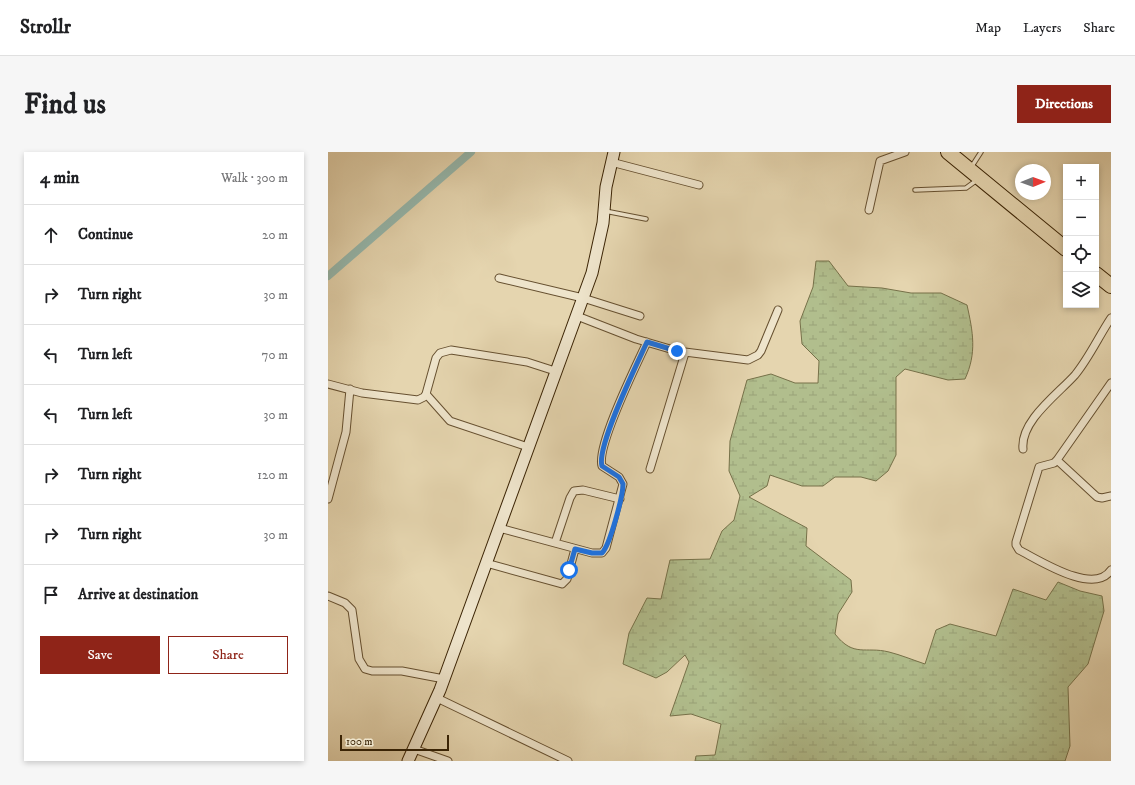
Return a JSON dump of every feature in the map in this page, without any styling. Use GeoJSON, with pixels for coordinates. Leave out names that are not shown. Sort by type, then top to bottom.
{"type":"FeatureCollection","features":[{"type":"Feature","properties":{"kind":"highway"},"geometry":{"type":"LineString","coordinates":[[948,152],[1063,248]]}},
{"type":"Feature","properties":{"kind":"highway"},"geometry":{"type":"LineString","coordinates":[[1099,276],[1111,286]]}},
{"type":"Feature","properties":{"kind":"street"},"geometry":{"type":"LineString","coordinates":[[869,210],[880,161],[905,152]]}},
{"type":"Feature","properties":{"kind":"street"},"geometry":{"type":"LineString","coordinates":[[408,761],[437,698],[592,273],[604,211],[606,187],[612,157],[699,185]]}},
{"type":"Feature","properties":{"kind":"street"},"geometry":{"type":"LineString","coordinates":[[500,278],[583,298],[640,316]]}},
{"type":"Feature","properties":{"kind":"street"},"geometry":{"type":"LineString","coordinates":[[577,316],[610,330],[685,353],[748,360],[754,359],[761,351],[778,310]]}},
{"type":"Feature","properties":{"kind":"street"},"geometry":{"type":"LineString","coordinates":[[1023,449],[1022,443],[1026,430],[1043,407],[1076,374],[1111,318]]}},
{"type":"Feature","properties":{"kind":"street"},"geometry":{"type":"LineString","coordinates":[[499,528],[597,554],[602,553],[606,548],[623,487],[622,480],[602,466],[600,459],[614,416],[647,342]]}},
{"type":"Feature","properties":{"kind":"street"},"geometry":{"type":"LineString","coordinates":[[328,384],[418,400],[426,394],[436,358],[440,352],[445,350],[527,362],[556,371]]}},
{"type":"Feature","properties":{"kind":"street"},"geometry":{"type":"LineString","coordinates":[[650,469],[685,353]]}},
{"type":"Feature","properties":{"kind":"street"},"geometry":{"type":"LineString","coordinates":[[1111,383],[1054,463],[1039,467],[1016,542],[1017,547],[1051,566],[1085,579],[1096,580],[1104,578],[1111,570]]}},
{"type":"Feature","properties":{"kind":"street"},"geometry":{"type":"LineString","coordinates":[[328,499],[346,432],[350,389]]}},
{"type":"Feature","properties":{"kind":"street"},"geometry":{"type":"LineString","coordinates":[[426,394],[450,421],[528,447]]}},
{"type":"Feature","properties":{"kind":"street"},"geometry":{"type":"LineString","coordinates":[[1056,460],[1097,497],[1102,498],[1111,496]]}},
{"type":"Feature","properties":{"kind":"street"},"geometry":{"type":"LineString","coordinates":[[555,543],[570,498],[574,491],[583,490],[620,499]]}},
{"type":"Feature","properties":{"kind":"street"},"geometry":{"type":"LineString","coordinates":[[486,563],[562,584],[567,579],[575,549]]}},
{"type":"Feature","properties":{"kind":"street"},"geometry":{"type":"LineString","coordinates":[[328,596],[345,603],[352,610],[359,659],[361,666],[365,669],[372,671],[402,671],[444,679]]}},
{"type":"Feature","properties":{"kind":"street"},"geometry":{"type":"LineString","coordinates":[[437,698],[568,761]]}},
{"type":"Feature","properties":{"kind":"street"},"geometry":{"type":"LineString","coordinates":[[414,749],[448,761]]}},
{"type":"Feature","properties":{"kind":"lane"},"geometry":{"type":"LineString","coordinates":[[915,190],[966,188],[974,174],[981,152]]}},
{"type":"Feature","properties":{"kind":"lane"},"geometry":{"type":"LineString","coordinates":[[604,211],[646,218]]}},
{"type":"Feature","properties":{"kind":"green space"},"geometry":{"type":"Polygon","coordinates":[[[816,261],[829,261],[848,286],[882,288],[911,293],[941,293],[967,305],[973,342],[969,369],[965,379],[948,380],[905,369],[896,377],[896,455],[888,471],[876,481],[861,477],[835,477],[823,486],[802,486],[770,475],[767,486],[749,497],[807,528],[806,546],[851,580],[852,592],[838,614],[835,634],[848,646],[854,649],[881,650],[925,664],[936,630],[950,624],[996,636],[1013,589],[1046,600],[1058,582],[1080,591],[1102,596],[1104,611],[1088,664],[1068,687],[1070,746],[1065,761],[695,761],[696,756],[715,755],[721,724],[691,714],[670,716],[689,662],[685,655],[667,672],[656,678],[623,664],[629,633],[647,598],[661,599],[670,560],[710,559],[722,531],[734,520],[740,496],[729,471],[730,441],[747,380],[771,374],[795,383],[818,383],[819,361],[802,344],[800,321],[813,287],[816,261]]]}},
{"type":"Feature","properties":{"kind":"waterway"},"geometry":{"type":"LineString","coordinates":[[328,276],[471,152]]}},
{"type":"Feature","properties":{"kind":"route"},"geometry":{"type":"LineString","coordinates":[[569,570],[575,549],[597,554],[602,553],[606,548],[623,484],[619,477],[602,466],[600,459],[614,416],[647,342],[677,351]]}}]}
